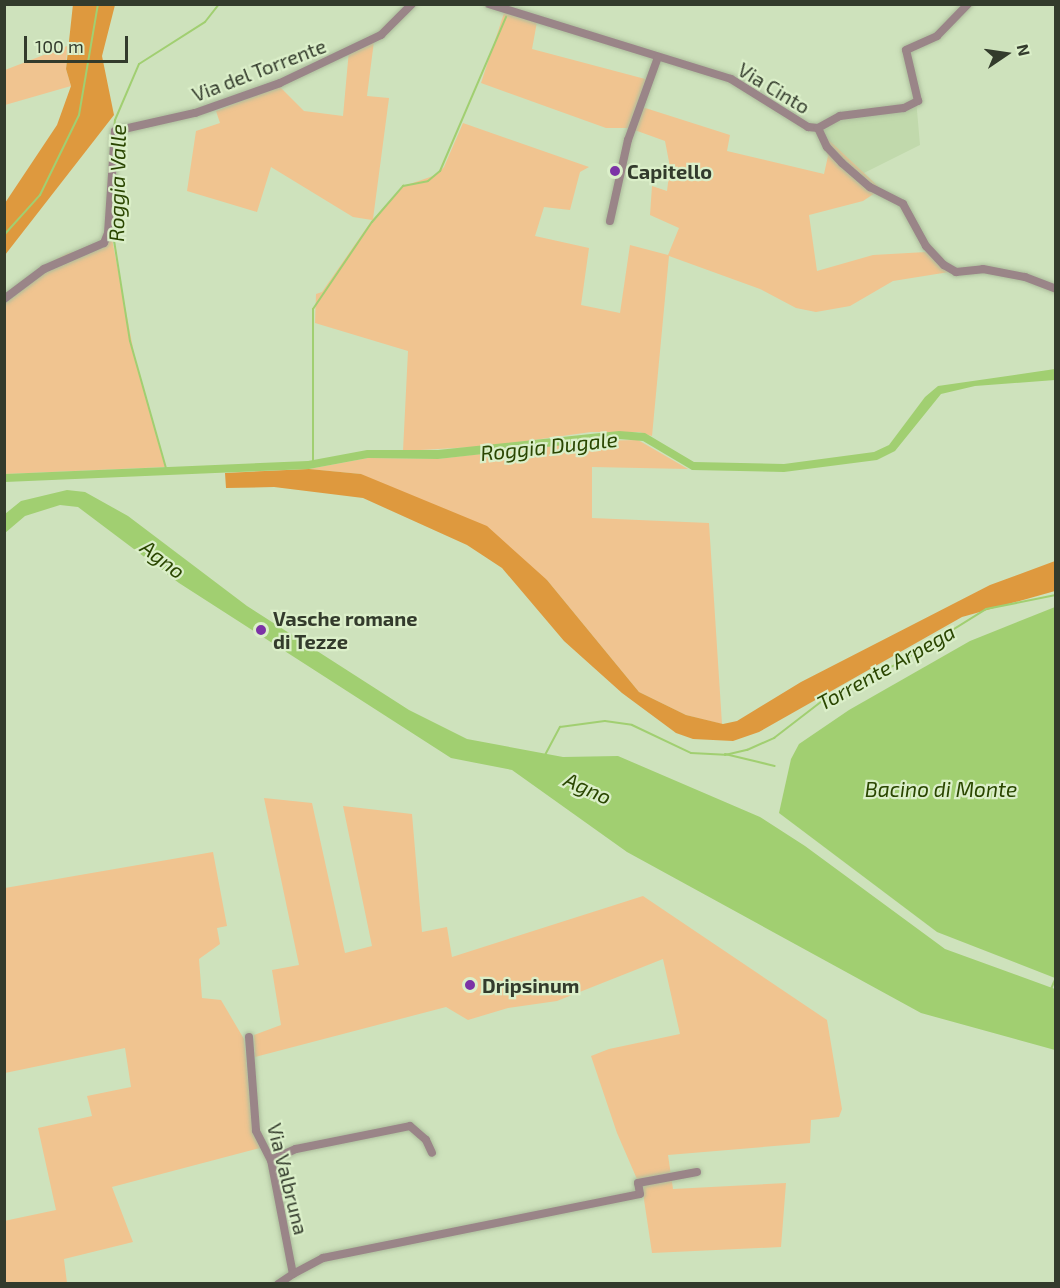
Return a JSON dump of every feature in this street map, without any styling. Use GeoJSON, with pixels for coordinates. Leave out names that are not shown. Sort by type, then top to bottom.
{"type":"FeatureCollection","features":[{"type":"Feature","properties":{"kind":"street","name":"Via del Torrente"},"geometry":{"type":"LineString","coordinates":[[4,299],[44,269],[104,243],[108,233],[115,131],[195,113],[280,83],[381,34],[412,4]]}},
{"type":"Feature","properties":{"kind":"street","name":"Via Cinto"},"geometry":{"type":"LineString","coordinates":[[489,4],[740,83],[799,123],[818,128],[840,116],[904,108],[918,101],[906,50],[937,36],[968,4]]}},
{"type":"Feature","properties":{"kind":"street"},"geometry":{"type":"LineString","coordinates":[[610,220],[628,140],[658,57]]}},
{"type":"Feature","properties":{"kind":"street"},"geometry":{"type":"LineString","coordinates":[[818,128],[827,147],[842,163],[870,187],[903,204],[926,246],[944,265],[956,272],[983,269],[1025,277],[1056,289]]}},
{"type":"Feature","properties":{"kind":"street","name":"Via Valbruna"},"geometry":{"type":"LineString","coordinates":[[249,1037],[256,1131],[271,1160],[293,1274]]}},
{"type":"Feature","properties":{"kind":"street"},"geometry":{"type":"LineString","coordinates":[[271,1160],[296,1149],[410,1126],[426,1140],[432,1154]]}},
{"type":"Feature","properties":{"kind":"street"},"geometry":{"type":"LineString","coordinates":[[278,1284],[323,1258],[640,1194],[638,1184],[697,1172]]}},
{"type":"Feature","properties":{"kind":"shaded area"},"geometry":{"type":"Polygon","coordinates":[[[73,4],[115,5],[102,56],[114,115],[5,255],[5,203],[57,125],[71,86],[66,69],[73,4]]]}},
{"type":"Feature","properties":{"kind":"shaded area"},"geometry":{"type":"Polygon","coordinates":[[[504,13],[537,22],[532,49],[649,80],[639,106],[730,135],[727,151],[824,174],[828,156],[818,130],[881,189],[863,201],[809,215],[817,271],[873,255],[926,252],[949,272],[893,281],[850,306],[816,312],[796,308],[760,289],[669,256],[652,436],[639,432],[591,432],[490,446],[403,451],[408,351],[315,323],[316,294],[322,292],[372,220],[353,217],[271,167],[257,212],[187,191],[196,131],[220,123],[216,111],[279,86],[304,111],[343,116],[349,50],[374,41],[367,96],[389,98],[373,219],[404,186],[436,175],[444,167],[463,123],[589,167],[580,172],[570,210],[544,207],[535,236],[589,248],[581,305],[620,313],[630,245],[668,255],[679,228],[650,215],[652,186],[667,191],[670,167],[665,141],[629,128],[606,128],[481,83],[504,13]]]}},
{"type":"Feature","properties":{"kind":"shaded area"},"geometry":{"type":"Polygon","coordinates":[[[67,46],[66,69],[71,86],[5,105],[5,70],[67,46]]]}},
{"type":"Feature","properties":{"kind":"shaded area"},"geometry":{"type":"Polygon","coordinates":[[[916,99],[920,145],[862,174],[818,130],[837,113],[906,105],[916,99]]]}},
{"type":"Feature","properties":{"kind":"shaded area"},"geometry":{"type":"Polygon","coordinates":[[[111,234],[135,358],[165,467],[5,474],[5,295],[45,265],[68,253],[95,247],[111,234]]]}},
{"type":"Feature","properties":{"kind":"shaded area"},"geometry":{"type":"Polygon","coordinates":[[[638,440],[688,469],[592,467],[592,518],[709,523],[722,724],[686,715],[639,692],[547,580],[361,474],[309,469],[368,458],[438,459],[592,441],[638,440]]]}},
{"type":"Feature","properties":{"kind":"shaded area"},"geometry":{"type":"Polygon","coordinates":[[[309,469],[361,474],[487,526],[547,580],[639,692],[686,715],[723,724],[737,721],[801,682],[990,585],[1055,561],[1055,591],[962,617],[759,732],[733,741],[693,739],[676,733],[622,693],[564,641],[502,568],[467,545],[363,498],[274,487],[226,488],[225,473],[309,469]]]}},
{"type":"Feature","properties":{"kind":"shaded area"},"geometry":{"type":"Polygon","coordinates":[[[264,798],[312,803],[345,953],[372,946],[343,806],[412,814],[422,932],[447,927],[452,957],[643,896],[827,1020],[842,1109],[839,1117],[811,1120],[810,1143],[668,1155],[673,1189],[786,1183],[781,1247],[652,1253],[643,1193],[617,1133],[591,1056],[609,1049],[680,1034],[663,959],[557,1001],[508,1008],[468,1020],[446,1007],[255,1057],[254,1035],[281,1025],[272,970],[299,965],[264,798]]]}},
{"type":"Feature","properties":{"kind":"shaded area"},"geometry":{"type":"Polygon","coordinates":[[[213,852],[227,926],[217,928],[220,944],[199,959],[202,998],[221,1000],[244,1039],[253,1132],[260,1148],[112,1187],[133,1242],[64,1259],[67,1283],[5,1283],[4,1221],[56,1210],[38,1128],[92,1116],[87,1096],[131,1087],[125,1048],[5,1073],[5,888],[213,852]]]}},
{"type":"Feature","properties":{"kind":"water","name":"Roggia Dugale"},"geometry":{"type":"Polygon","coordinates":[[[1055,369],[1055,380],[975,386],[941,394],[895,451],[877,460],[784,472],[692,470],[643,441],[619,439],[438,459],[368,458],[309,469],[5,482],[5,474],[308,461],[367,450],[438,450],[619,431],[645,433],[694,462],[784,464],[874,452],[889,445],[925,397],[938,386],[1055,369]]]}},
{"type":"Feature","properties":{"kind":"water","name":"Agno"},"geometry":{"type":"Polygon","coordinates":[[[67,490],[85,492],[128,516],[247,606],[409,710],[467,739],[563,757],[618,756],[760,817],[805,846],[945,949],[1055,989],[1055,1050],[921,1013],[627,852],[512,770],[451,758],[179,583],[78,507],[60,505],[25,516],[5,533],[5,514],[21,501],[67,490]]]}},
{"type":"Feature","properties":{"kind":"water","name":"Bacino di Monte"},"geometry":{"type":"Polygon","coordinates":[[[1056,607],[1055,978],[937,932],[779,813],[791,759],[799,744],[849,710],[970,641],[1056,607]]]}},
{"type":"Feature","properties":{"kind":"waterway"},"geometry":{"type":"LineString","coordinates":[[4,235],[40,195],[79,115],[98,4]]}},
{"type":"Feature","properties":{"kind":"waterway","name":"Roggia Valle"},"geometry":{"type":"LineString","coordinates":[[114,129],[115,120],[139,64],[205,22],[219,4]]}},
{"type":"Feature","properties":{"kind":"waterway"},"geometry":{"type":"LineString","coordinates":[[313,461],[313,309],[372,222],[403,186],[428,181],[440,171],[506,17]]}},
{"type":"Feature","properties":{"kind":"waterway","name":"Roggia Valle"},"geometry":{"type":"LineString","coordinates":[[113,210],[113,234],[130,341],[166,468]]}},
{"type":"Feature","properties":{"kind":"waterway","name":"Torrente Arpega"},"geometry":{"type":"LineString","coordinates":[[545,755],[560,727],[605,721],[632,725],[691,753],[725,755],[747,750],[774,738],[826,698],[901,662],[986,609],[1056,595]]}},
{"type":"Feature","properties":{"kind":"waterway"},"geometry":{"type":"LineString","coordinates":[[725,754],[775,766]]}},
{"type":"Feature","properties":{"kind":"waterway"},"geometry":{"type":"LineString","coordinates":[[1051,989],[1056,977]]}},
{"type":"Feature","properties":{"kind":"place","name":"Capitello"},"geometry":{"type":"Point","coordinates":[615,171]}},
{"type":"Feature","properties":{"kind":"place","name":"Vasche romane di Tezze"},"geometry":{"type":"Point","coordinates":[261,630]}},
{"type":"Feature","properties":{"kind":"place","name":"Dripsinum"},"geometry":{"type":"Point","coordinates":[470,985]}}]}
